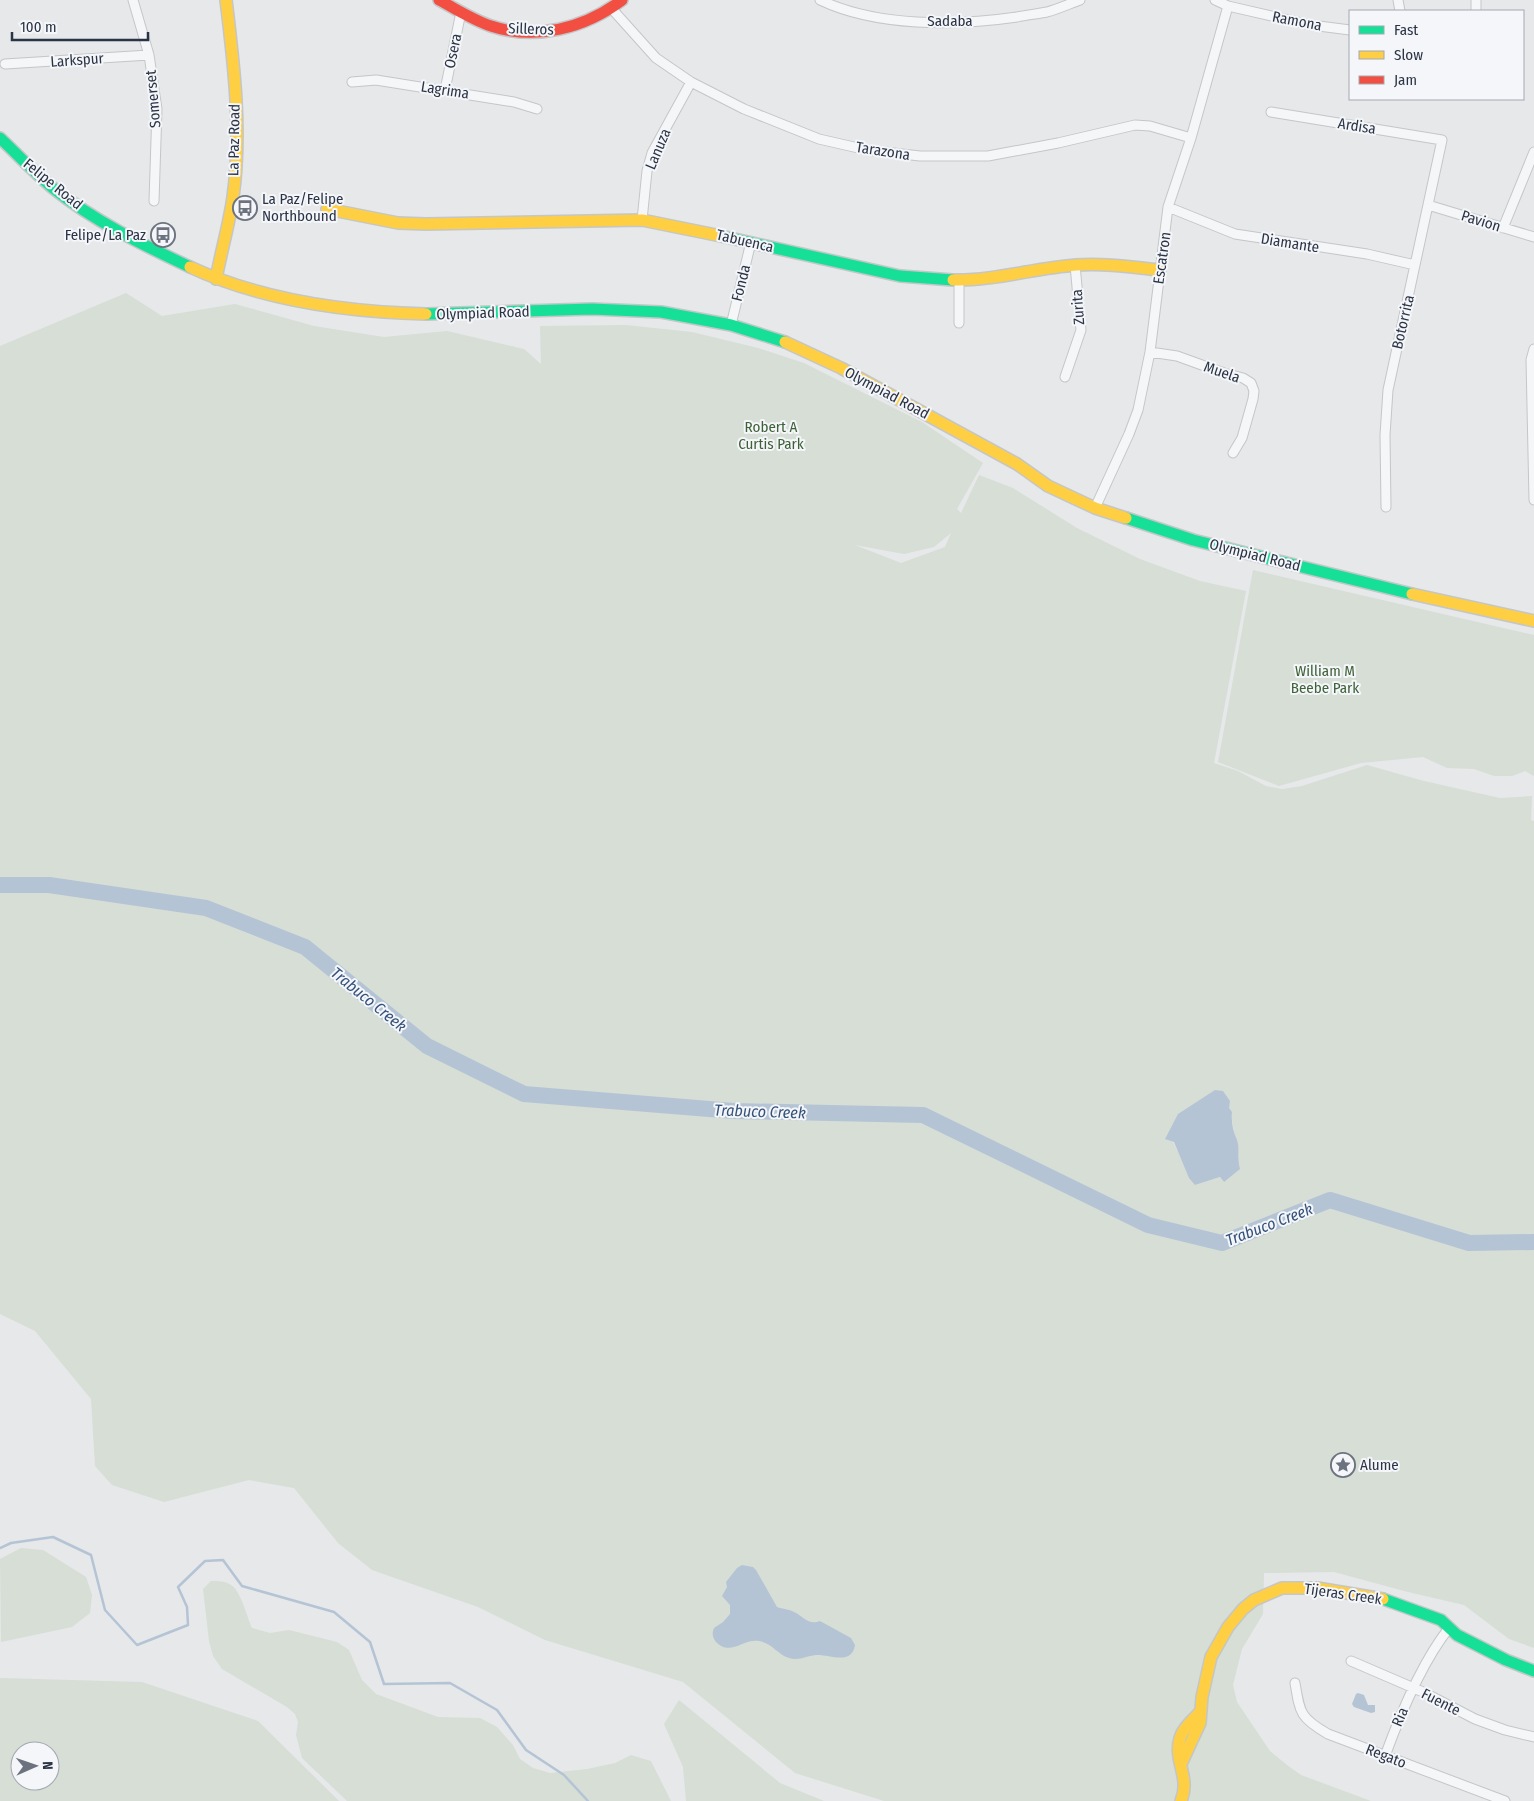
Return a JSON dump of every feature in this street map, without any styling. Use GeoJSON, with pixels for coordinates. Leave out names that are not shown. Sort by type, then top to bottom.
{"type":"FeatureCollection","features":[{"type":"Feature","properties":{"kind":"main road","name":"La Paz Road"},"geometry":{"type":"LineString","coordinates":[[216,279],[233,196],[236,133],[234,63],[226,0]]}},
{"type":"Feature","properties":{"kind":"main road","name":"Silleros"},"geometry":{"type":"LineString","coordinates":[[439,0],[497,28],[532,32],[562,30],[589,21],[612,9],[622,0]]}},
{"type":"Feature","properties":{"kind":"main road","name":"Felipe Road"},"geometry":{"type":"LineString","coordinates":[[0,138],[53,188],[91,215],[158,252],[216,279]]}},
{"type":"Feature","properties":{"kind":"main road","name":"Tabuenca"},"geometry":{"type":"LineString","coordinates":[[327,208],[398,222],[426,224],[642,220],[689,228],[856,267],[927,280],[992,277],[1075,265],[1108,264],[1160,270]]}},
{"type":"Feature","properties":{"kind":"main road","name":"Olympiad Road"},"geometry":{"type":"LineString","coordinates":[[216,279],[291,300],[343,309],[436,314],[592,309],[661,312],[731,325],[793,344],[841,368],[1017,464],[1048,486],[1095,508],[1193,540],[1436,600],[1534,621]]}},
{"type":"Feature","properties":{"kind":"main road","name":"Tijeras Creek"},"geometry":{"type":"LineString","coordinates":[[1181,1801],[1184,1797],[1185,1783],[1180,1764],[1200,1723],[1199,1713],[1212,1657],[1228,1627],[1243,1609],[1254,1600],[1272,1591],[1293,1587],[1317,1588],[1377,1597],[1445,1624],[1457,1636],[1506,1660],[1534,1671]]}},
{"type":"Feature","properties":{"kind":"street","name":"Somerset"},"geometry":{"type":"LineString","coordinates":[[133,0],[149,55],[157,110],[154,201]]}},
{"type":"Feature","properties":{"kind":"street","name":"Sadaba"},"geometry":{"type":"LineString","coordinates":[[820,0],[837,8],[885,18],[943,23],[994,20],[1046,12],[1080,0]]}},
{"type":"Feature","properties":{"kind":"street","name":"Ramona"},"geometry":{"type":"LineString","coordinates":[[1215,0],[1228,6],[1311,25],[1349,30]]}},
{"type":"Feature","properties":{"kind":"street","name":"Escatron"},"geometry":{"type":"LineString","coordinates":[[1095,508],[1138,410],[1150,352],[1168,207],[1191,138],[1228,6]]}},
{"type":"Feature","properties":{"kind":"street","name":"Tarazona"},"geometry":{"type":"LineString","coordinates":[[612,9],[656,58],[691,82],[744,110],[819,139],[867,150],[920,156],[988,156],[1058,143],[1135,125],[1150,126],[1191,138]]}},
{"type":"Feature","properties":{"kind":"street","name":"Osera"},"geometry":{"type":"LineString","coordinates":[[445,90],[461,12]]}},
{"type":"Feature","properties":{"kind":"street","name":"Larkspur"},"geometry":{"type":"LineString","coordinates":[[6,64],[149,55]]}},
{"type":"Feature","properties":{"kind":"street","name":"Lagrima"},"geometry":{"type":"LineString","coordinates":[[352,82],[376,80],[445,90],[514,102],[537,109]]}},
{"type":"Feature","properties":{"kind":"street","name":"Lanuza"},"geometry":{"type":"LineString","coordinates":[[642,220],[647,170],[652,153],[691,82]]}},
{"type":"Feature","properties":{"kind":"street","name":"Ardisa"},"geometry":{"type":"LineString","coordinates":[[1271,112],[1442,140]]}},
{"type":"Feature","properties":{"kind":"street","name":"Botorrita"},"geometry":{"type":"LineString","coordinates":[[1386,507],[1385,435],[1388,390],[1442,140]]}},
{"type":"Feature","properties":{"kind":"street"},"geometry":{"type":"LineString","coordinates":[[1503,228],[1534,152]]}},
{"type":"Feature","properties":{"kind":"street","name":"Pavion"},"geometry":{"type":"LineString","coordinates":[[1428,206],[1534,237]]}},
{"type":"Feature","properties":{"kind":"street","name":"Diamante"},"geometry":{"type":"LineString","coordinates":[[1168,207],[1235,234],[1367,254],[1416,265]]}},
{"type":"Feature","properties":{"kind":"street","name":"Fonda"},"geometry":{"type":"LineString","coordinates":[[731,325],[751,242]]}},
{"type":"Feature","properties":{"kind":"street","name":"Zurita"},"geometry":{"type":"LineString","coordinates":[[1065,377],[1081,330],[1075,265]]}},
{"type":"Feature","properties":{"kind":"street"},"geometry":{"type":"LineString","coordinates":[[959,280],[959,323]]}},
{"type":"Feature","properties":{"kind":"street"},"geometry":{"type":"LineString","coordinates":[[1534,349],[1531,360],[1534,500]]}},
{"type":"Feature","properties":{"kind":"street","name":"Muela"},"geometry":{"type":"LineString","coordinates":[[1150,352],[1177,356],[1243,378],[1251,383],[1254,391],[1253,399],[1242,438],[1233,453]]}},
{"type":"Feature","properties":{"kind":"street","name":"Ria"},"geometry":{"type":"LineString","coordinates":[[1385,1756],[1414,1688],[1440,1639],[1445,1624]]}},
{"type":"Feature","properties":{"kind":"street","name":"Fuente"},"geometry":{"type":"LineString","coordinates":[[1351,1661],[1414,1688],[1475,1719],[1505,1730],[1534,1737]]}},
{"type":"Feature","properties":{"kind":"street","name":"Regato"},"geometry":{"type":"LineString","coordinates":[[1295,1683],[1299,1706],[1308,1722],[1328,1734],[1505,1801]]}},
{"type":"Feature","properties":{"kind":"green space","name":"Robert A Curtis Park"},"geometry":{"type":"Polygon","coordinates":[[[126,293],[162,316],[235,304],[314,326],[384,337],[447,331],[524,349],[541,364],[540,326],[626,325],[692,332],[758,348],[804,363],[922,422],[983,463],[957,509],[961,513],[979,475],[1013,488],[1077,528],[1140,559],[1200,581],[1246,591],[1214,763],[1238,771],[1266,786],[1282,789],[1302,786],[1367,765],[1424,781],[1500,798],[1532,796],[1531,820],[1534,821],[1534,1648],[1509,1639],[1464,1605],[1334,1572],[1264,1573],[1263,1614],[1242,1649],[1233,1685],[1237,1702],[1270,1751],[1287,1765],[1301,1775],[1371,1801],[884,1801],[795,1773],[683,1682],[545,1640],[478,1607],[372,1570],[338,1543],[294,1488],[249,1480],[164,1502],[112,1485],[95,1466],[91,1399],[35,1331],[0,1314],[0,346],[126,293]],[[951,533],[934,547],[904,554],[855,545],[901,563],[945,547],[951,533]],[[1232,1112],[1171,1129],[1166,1138],[1173,1142],[1195,1185],[1220,1177],[1224,1182],[1237,1165],[1239,1157],[1232,1112]]]}},
{"type":"Feature","properties":{"kind":"green space","name":"William M Beebe Park"},"geometry":{"type":"Polygon","coordinates":[[[1253,570],[1534,635],[1534,776],[1525,771],[1512,776],[1494,776],[1474,769],[1447,768],[1423,757],[1361,763],[1279,786],[1218,762],[1253,570]]]}},
{"type":"Feature","properties":{"kind":"green space"},"geometry":{"type":"Polygon","coordinates":[[[21,1548],[43,1550],[86,1577],[92,1595],[90,1613],[72,1627],[1,1642],[0,1559],[21,1548]]]}},
{"type":"Feature","properties":{"kind":"green space"},"geometry":{"type":"Polygon","coordinates":[[[211,1581],[221,1581],[235,1588],[241,1598],[252,1628],[270,1633],[289,1630],[337,1642],[349,1650],[362,1680],[376,1694],[438,1717],[480,1718],[497,1727],[513,1745],[520,1759],[533,1768],[550,1773],[587,1769],[615,1763],[631,1755],[651,1761],[671,1801],[347,1801],[302,1758],[296,1735],[298,1722],[295,1714],[287,1707],[222,1669],[213,1656],[209,1641],[203,1589],[211,1581]]]}},
{"type":"Feature","properties":{"kind":"green space"},"geometry":{"type":"Polygon","coordinates":[[[0,1678],[142,1682],[258,1721],[339,1801],[0,1801],[0,1678]]]}},
{"type":"Feature","properties":{"kind":"green space"},"geometry":{"type":"Polygon","coordinates":[[[679,1700],[780,1783],[824,1801],[686,1801],[683,1767],[664,1724],[679,1700]]]}},
{"type":"Feature","properties":{"kind":"water"},"geometry":{"type":"Polygon","coordinates":[[[1215,1090],[1223,1091],[1230,1101],[1229,1108],[1232,1112],[1233,1126],[1238,1143],[1240,1169],[1224,1182],[1220,1177],[1195,1185],[1189,1178],[1174,1142],[1165,1139],[1178,1114],[1215,1090]]]}},
{"type":"Feature","properties":{"kind":"water"},"geometry":{"type":"Polygon","coordinates":[[[742,1565],[753,1567],[756,1570],[777,1607],[792,1611],[809,1621],[820,1621],[851,1638],[855,1645],[853,1651],[845,1657],[839,1658],[816,1655],[793,1659],[759,1641],[727,1648],[721,1646],[714,1638],[714,1628],[730,1614],[730,1605],[722,1596],[727,1587],[726,1582],[737,1568],[742,1565]]]}},
{"type":"Feature","properties":{"kind":"water"},"geometry":{"type":"Polygon","coordinates":[[[1358,1693],[1364,1695],[1368,1705],[1375,1705],[1375,1712],[1371,1713],[1354,1707],[1352,1704],[1358,1693]]]}},
{"type":"Feature","properties":{"kind":"waterway","name":"Trabuco Creek"},"geometry":{"type":"LineString","coordinates":[[0,885],[49,885],[206,908],[305,947],[427,1046],[524,1094],[734,1111],[923,1115],[1148,1225],[1222,1243],[1330,1200],[1469,1243],[1534,1242]]}},
{"type":"Feature","properties":{"kind":"waterway","name":"Tijeras Creek"},"geometry":{"type":"LineString","coordinates":[[0,1548],[11,1543],[53,1537],[91,1555],[105,1610],[137,1645],[188,1625],[187,1607],[178,1587],[205,1561],[223,1560],[242,1586],[334,1612],[370,1642],[384,1684],[450,1683],[497,1710],[526,1750],[564,1775],[588,1801]]}},
{"type":"Feature","properties":{"kind":"traffic: fast"},"geometry":{"type":"LineString","coordinates":[[0,138],[46,182],[85,211],[137,241],[190,267]]}},
{"type":"Feature","properties":{"kind":"traffic: fast"},"geometry":{"type":"LineString","coordinates":[[721,236],[900,276],[953,280]]}},
{"type":"Feature","properties":{"kind":"traffic: fast"},"geometry":{"type":"LineString","coordinates":[[426,314],[592,309],[661,312],[731,325],[785,342]]}},
{"type":"Feature","properties":{"kind":"traffic: fast"},"geometry":{"type":"LineString","coordinates":[[1126,518],[1193,540],[1412,594]]}},
{"type":"Feature","properties":{"kind":"traffic: fast"},"geometry":{"type":"LineString","coordinates":[[1383,1599],[1441,1620],[1457,1635],[1506,1660],[1534,1671]]}},
{"type":"Feature","properties":{"kind":"traffic: slow"},"geometry":{"type":"LineString","coordinates":[[216,279],[233,197],[237,148],[236,98],[226,0]]}},
{"type":"Feature","properties":{"kind":"traffic: slow"},"geometry":{"type":"LineString","coordinates":[[327,209],[398,223],[426,224],[642,220],[721,236]]}},
{"type":"Feature","properties":{"kind":"traffic: slow"},"geometry":{"type":"LineString","coordinates":[[953,280],[968,280],[1076,265],[1108,265],[1160,270]]}},
{"type":"Feature","properties":{"kind":"traffic: slow"},"geometry":{"type":"LineString","coordinates":[[190,267],[246,288],[305,303],[365,311],[426,314]]}},
{"type":"Feature","properties":{"kind":"traffic: slow"},"geometry":{"type":"LineString","coordinates":[[785,342],[841,368],[1017,464],[1048,486],[1095,508],[1126,518]]}},
{"type":"Feature","properties":{"kind":"traffic: slow"},"geometry":{"type":"LineString","coordinates":[[1412,594],[1534,621]]}},
{"type":"Feature","properties":{"kind":"traffic: slow"},"geometry":{"type":"LineString","coordinates":[[1181,1764],[1200,1723],[1202,1697],[1211,1657],[1228,1627],[1243,1609],[1254,1600],[1282,1588],[1317,1588],[1383,1599]]}},
{"type":"Feature","properties":{"kind":"traffic: slow"},"geometry":{"type":"LineString","coordinates":[[1181,1801],[1184,1784],[1178,1746],[1181,1734],[1199,1713]]}},
{"type":"Feature","properties":{"kind":"traffic: jam"},"geometry":{"type":"LineString","coordinates":[[439,0],[484,24],[525,32],[542,32],[576,24],[608,10],[622,0]]}},
{"type":"Feature","properties":{"kind":"place","name":"La Paz/Felipe Northbound"},"geometry":{"type":"Point","coordinates":[245,208]}},
{"type":"Feature","properties":{"kind":"place","name":"Felipe/La Paz"},"geometry":{"type":"Point","coordinates":[163,235]}},
{"type":"Feature","properties":{"kind":"place","name":"Alume"},"geometry":{"type":"Point","coordinates":[1343,1465]}}]}
